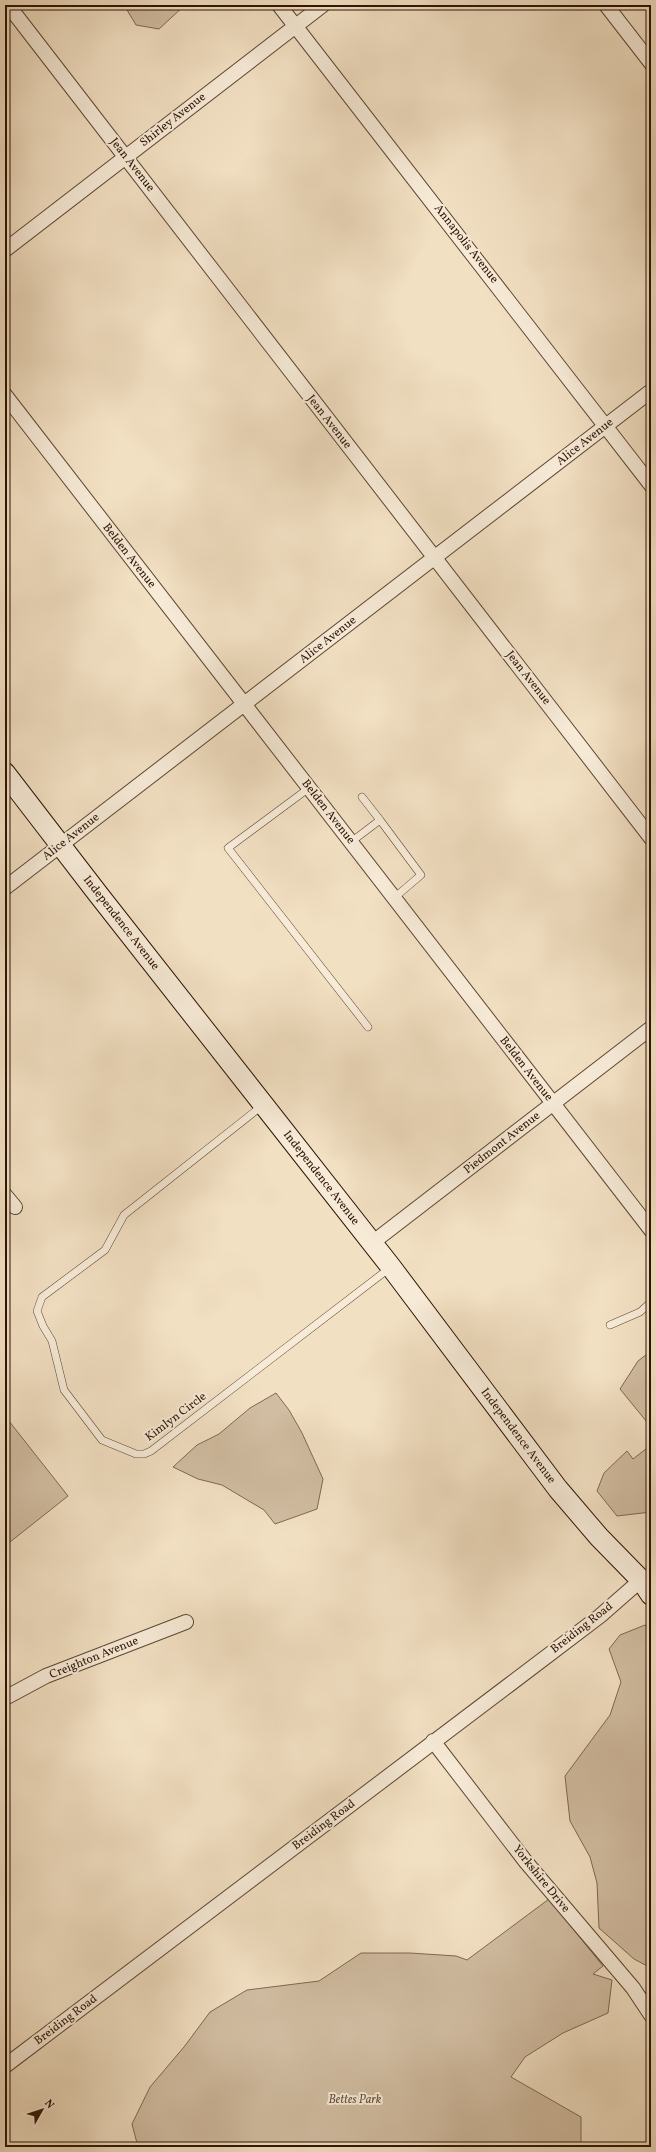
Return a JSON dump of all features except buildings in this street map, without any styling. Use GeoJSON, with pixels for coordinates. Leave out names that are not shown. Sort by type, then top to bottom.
{"type":"FeatureCollection","features":[{"type":"Feature","properties":{"kind":"street","name":"Jean Avenue"},"geometry":{"type":"LineString","coordinates":[[8,5],[651,838]]}},
{"type":"Feature","properties":{"kind":"street","name":"Annapolis Avenue"},"geometry":{"type":"LineString","coordinates":[[279,5],[651,484]]}},
{"type":"Feature","properties":{"kind":"street","name":"Shirley Avenue"},"geometry":{"type":"LineString","coordinates":[[5,250],[323,5]]}},
{"type":"Feature","properties":{"kind":"street"},"geometry":{"type":"LineString","coordinates":[[606,5],[651,63]]}},
{"type":"Feature","properties":{"kind":"street","name":"Alice Avenue"},"geometry":{"type":"LineString","coordinates":[[5,888],[651,391]]}},
{"type":"Feature","properties":{"kind":"street","name":"Belden Avenue"},"geometry":{"type":"LineString","coordinates":[[5,395],[246,704],[309,788],[651,1230]]}},
{"type":"Feature","properties":{"kind":"street","name":"Independence Avenue"},"geometry":{"type":"LineString","coordinates":[[5,773],[62,844],[98,894],[391,1267],[558,1488],[599,1536],[649,1582]]}},
{"type":"Feature","properties":{"kind":"street","name":"Piedmont Avenue"},"geometry":{"type":"LineString","coordinates":[[372,1243],[651,1028]]}},
{"type":"Feature","properties":{"kind":"street"},"geometry":{"type":"LineString","coordinates":[[5,1196],[15,1207]]}},
{"type":"Feature","properties":{"kind":"street","name":"Breiding Road"},"geometry":{"type":"LineString","coordinates":[[5,2066],[433,1741],[600,1616],[649,1582]]}},
{"type":"Feature","properties":{"kind":"street","name":"Creighton Avenue"},"geometry":{"type":"LineString","coordinates":[[5,1698],[58,1671],[186,1622]]}},
{"type":"Feature","properties":{"kind":"street","name":"Yorkshire Drive"},"geometry":{"type":"LineString","coordinates":[[433,1741],[526,1862],[634,1988],[651,2015]]}},
{"type":"Feature","properties":{"kind":"lane"},"geometry":{"type":"LineString","coordinates":[[309,788],[228,848],[368,1027]]}},
{"type":"Feature","properties":{"kind":"lane"},"geometry":{"type":"LineString","coordinates":[[362,797],[421,875],[394,898]]}},
{"type":"Feature","properties":{"kind":"lane"},"geometry":{"type":"LineString","coordinates":[[351,842],[380,820]]}},
{"type":"Feature","properties":{"kind":"lane","name":"Kimlyn Circle"},"geometry":{"type":"LineString","coordinates":[[263,1105],[124,1216],[105,1250],[42,1297],[37,1311],[43,1326],[52,1341],[64,1390],[102,1440],[136,1454],[144,1454],[152,1451],[391,1267]]}},
{"type":"Feature","properties":{"kind":"lane"},"geometry":{"type":"LineString","coordinates":[[610,1325],[634,1315],[651,1302]]}},
{"type":"Feature","properties":{"kind":"green space"},"geometry":{"type":"Polygon","coordinates":[[[124,5],[185,5],[159,29],[136,25],[124,5]]]}},
{"type":"Feature","properties":{"kind":"green space"},"geometry":{"type":"Polygon","coordinates":[[[651,1351],[651,1427],[620,1389],[638,1361],[651,1351]]]}},
{"type":"Feature","properties":{"kind":"green space"},"geometry":{"type":"Polygon","coordinates":[[[276,1393],[289,1410],[302,1433],[323,1479],[317,1509],[275,1524],[264,1510],[222,1485],[198,1479],[173,1467],[197,1445],[219,1434],[250,1408],[276,1393]]]}},
{"type":"Feature","properties":{"kind":"green space"},"geometry":{"type":"Polygon","coordinates":[[[5,1416],[68,1496],[5,1546],[5,1416]]]}},
{"type":"Feature","properties":{"kind":"green space"},"geometry":{"type":"Polygon","coordinates":[[[651,1445],[651,1512],[617,1516],[597,1491],[604,1473],[627,1451],[633,1459],[651,1445]]]}},
{"type":"Feature","properties":{"kind":"green space"},"geometry":{"type":"Polygon","coordinates":[[[645,1625],[651,1629],[651,1968],[634,1959],[599,1928],[597,1883],[590,1857],[570,1821],[565,1776],[610,1715],[621,1682],[609,1649],[620,1635],[645,1625]]]}},
{"type":"Feature","properties":{"kind":"green space","name":"Bettes Park"},"geometry":{"type":"Polygon","coordinates":[[[549,1899],[603,1966],[593,1974],[612,1980],[608,2013],[563,2033],[525,2057],[511,2077],[581,2117],[581,2147],[138,2147],[132,2124],[150,2087],[184,2047],[210,2012],[247,1990],[319,1981],[361,1953],[410,1953],[456,1956],[467,1960],[549,1899]]]}}]}
